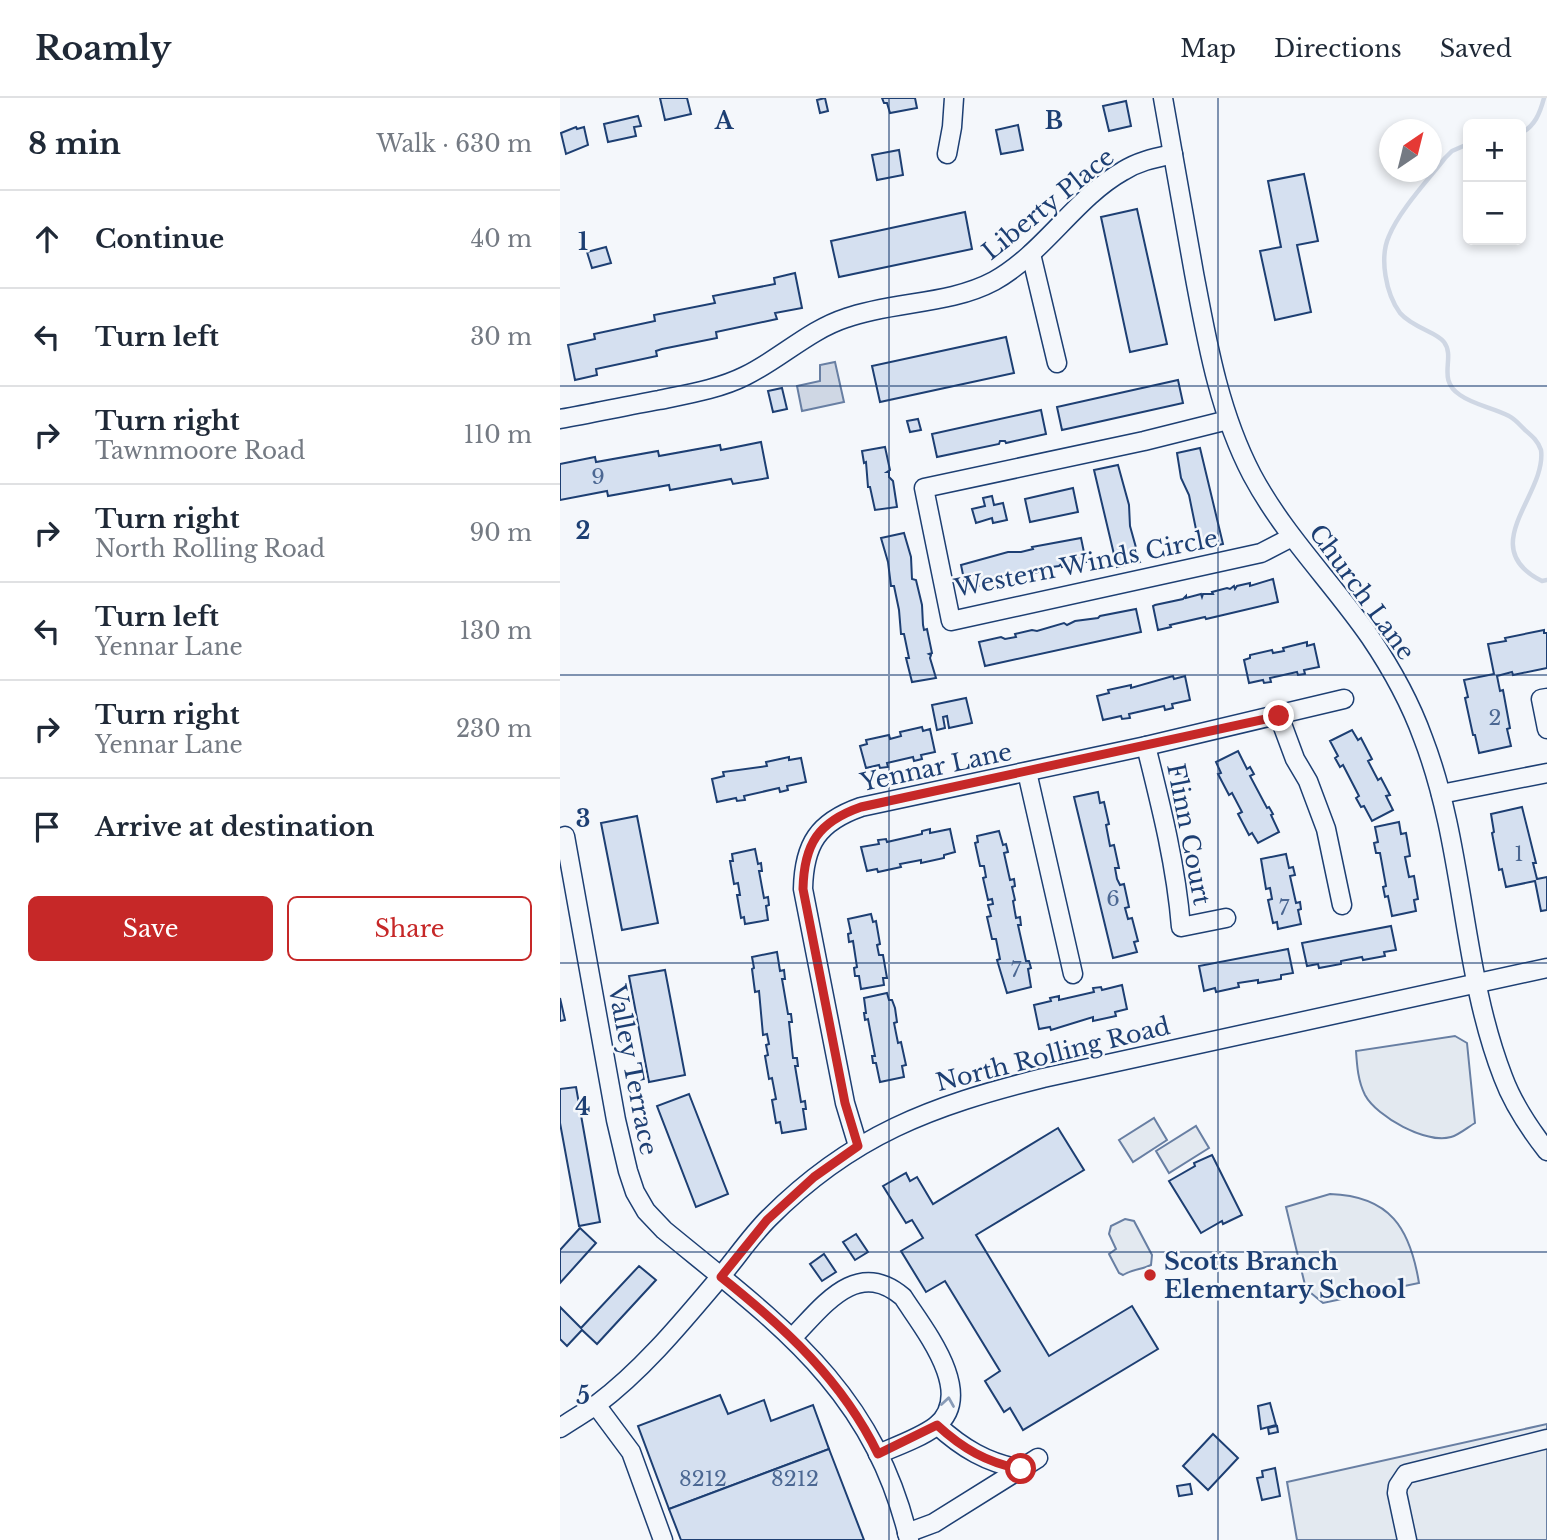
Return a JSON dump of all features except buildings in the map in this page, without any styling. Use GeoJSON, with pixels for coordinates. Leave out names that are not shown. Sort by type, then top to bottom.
{"type":"FeatureCollection","features":[{"type":"Feature","properties":{"kind":"street"},"geometry":{"type":"LineString","coordinates":[[947,153],[954,98]]}},
{"type":"Feature","properties":{"kind":"street","name":"Church Lane"},"geometry":{"type":"LineString","coordinates":[[1163,98],[1204,324],[1228,419],[1253,476],[1292,537],[1354,615],[1384,659],[1411,709],[1441,794],[1478,984],[1494,1051],[1503,1079],[1524,1119],[1547,1151]]}},
{"type":"Feature","properties":{"kind":"street","name":"Liberty Place"},"geometry":{"type":"LineString","coordinates":[[560,419],[725,384],[745,376],[832,323],[850,316],[960,294],[995,281],[1031,254],[1119,172],[1146,159],[1172,154]]}},
{"type":"Feature","properties":{"kind":"street"},"geometry":{"type":"LineString","coordinates":[[1031,254],[1057,363]]}},
{"type":"Feature","properties":{"kind":"street","name":"Western Winds Circle"},"geometry":{"type":"LineString","coordinates":[[1228,419],[1144,441],[924,488],[951,621],[1261,553],[1292,537]]}},
{"type":"Feature","properties":{"kind":"street"},"geometry":{"type":"LineString","coordinates":[[1547,698],[1541,699],[1547,729]]}},
{"type":"Feature","properties":{"kind":"street","name":"Yennar Lane"},"geometry":{"type":"LineString","coordinates":[[858,1146],[845,1103],[803,889],[803,867],[810,848],[817,833],[828,822],[861,807],[1146,746],[1344,699]]}},
{"type":"Feature","properties":{"kind":"street"},"geometry":{"type":"LineString","coordinates":[[1279,716],[1295,760],[1308,781],[1326,829],[1342,905]]}},
{"type":"Feature","properties":{"kind":"street","name":"Flinn Court"},"geometry":{"type":"LineString","coordinates":[[1146,746],[1171,849],[1181,927],[1226,918]]}},
{"type":"Feature","properties":{"kind":"street"},"geometry":{"type":"LineString","coordinates":[[1027,772],[1073,974]]}},
{"type":"Feature","properties":{"kind":"street"},"geometry":{"type":"LineString","coordinates":[[1441,794],[1547,773]]}},
{"type":"Feature","properties":{"kind":"street","name":"Valley Terrace"},"geometry":{"type":"LineString","coordinates":[[565,836],[616,1119],[635,1192],[646,1211],[664,1230],[793,1337],[838,1388],[863,1424],[878,1454],[908,1536]]}},
{"type":"Feature","properties":{"kind":"street","name":"North Rolling Road"},"geometry":{"type":"LineString","coordinates":[[560,1428],[596,1405],[633,1373],[721,1277],[767,1220],[814,1177],[858,1146],[914,1117],[984,1092],[1043,1078],[1547,968]]}},
{"type":"Feature","properties":{"kind":"street"},"geometry":{"type":"LineString","coordinates":[[793,1337],[827,1301],[845,1287],[863,1281],[892,1288],[903,1297],[949,1372],[949,1402],[946,1415],[937,1425],[878,1454]]}},
{"type":"Feature","properties":{"kind":"street"},"geometry":{"type":"LineString","coordinates":[[596,1405],[631,1452],[663,1540]]}},
{"type":"Feature","properties":{"kind":"street"},"geometry":{"type":"LineString","coordinates":[[937,1425],[953,1440],[982,1458],[1000,1466],[1021,1469]]}},
{"type":"Feature","properties":{"kind":"street"},"geometry":{"type":"LineString","coordinates":[[1407,1540],[1397,1493],[1406,1474],[1547,1439]]}},
{"type":"Feature","properties":{"kind":"street"},"geometry":{"type":"LineString","coordinates":[[908,1536],[934,1523],[1038,1458]]}},
{"type":"Feature","properties":{"kind":"shaded area"},"geometry":{"type":"Polygon","coordinates":[[[835,362],[844,402],[802,411],[797,386],[820,381],[820,365],[835,362]]]}},
{"type":"Feature","properties":{"kind":"shaded area"},"geometry":{"type":"Polygon","coordinates":[[[1455,1036],[1467,1043],[1475,1123],[1457,1135],[1441,1138],[1416,1133],[1380,1112],[1365,1095],[1359,1079],[1356,1051],[1455,1036]]]}},
{"type":"Feature","properties":{"kind":"shaded area"},"geometry":{"type":"Polygon","coordinates":[[[1154,1118],[1167,1140],[1133,1162],[1119,1140],[1154,1118]]]}},
{"type":"Feature","properties":{"kind":"shaded area"},"geometry":{"type":"Polygon","coordinates":[[[1196,1126],[1209,1148],[1169,1173],[1156,1151],[1196,1126]]]}},
{"type":"Feature","properties":{"kind":"shaded area"},"geometry":{"type":"Polygon","coordinates":[[[1330,1194],[1368,1201],[1394,1219],[1410,1246],[1419,1283],[1323,1303],[1306,1289],[1286,1207],[1330,1194]]]}},
{"type":"Feature","properties":{"kind":"shaded area"},"geometry":{"type":"Polygon","coordinates":[[[1125,1219],[1134,1221],[1152,1255],[1151,1265],[1123,1275],[1119,1273],[1109,1254],[1116,1249],[1109,1234],[1111,1226],[1125,1219]]]}},
{"type":"Feature","properties":{"kind":"shaded area"},"geometry":{"type":"Polygon","coordinates":[[[1547,1424],[1547,1540],[1297,1540],[1287,1482],[1547,1424]]]}},
{"type":"Feature","properties":{"kind":"waterway"},"geometry":{"type":"LineString","coordinates":[[1526,130],[1536,118],[1544,98]]}},
{"type":"Feature","properties":{"kind":"waterway"},"geometry":{"type":"LineString","coordinates":[[1463,146],[1445,158],[1394,226],[1386,245],[1386,276],[1391,296],[1400,313],[1444,342],[1448,355],[1449,382],[1453,389],[1471,401],[1511,417],[1538,444],[1541,450],[1540,467],[1513,536],[1514,553],[1523,567],[1542,581],[1547,580]]}},
{"type":"Feature","properties":{"kind":"place","name":"Scotts Branch Elementary School"},"geometry":{"type":"Point","coordinates":[1150,1275]}},
{"type":"Feature","properties":{"kind":"route"},"geometry":{"type":"LineString","coordinates":[[1021,1469],[1000,1466],[982,1458],[953,1440],[937,1425],[878,1454],[863,1424],[814,1359],[793,1337],[721,1277],[767,1220],[814,1177],[858,1146],[845,1103],[803,889],[803,867],[817,833],[828,822],[861,807],[1279,716]]}}]}
